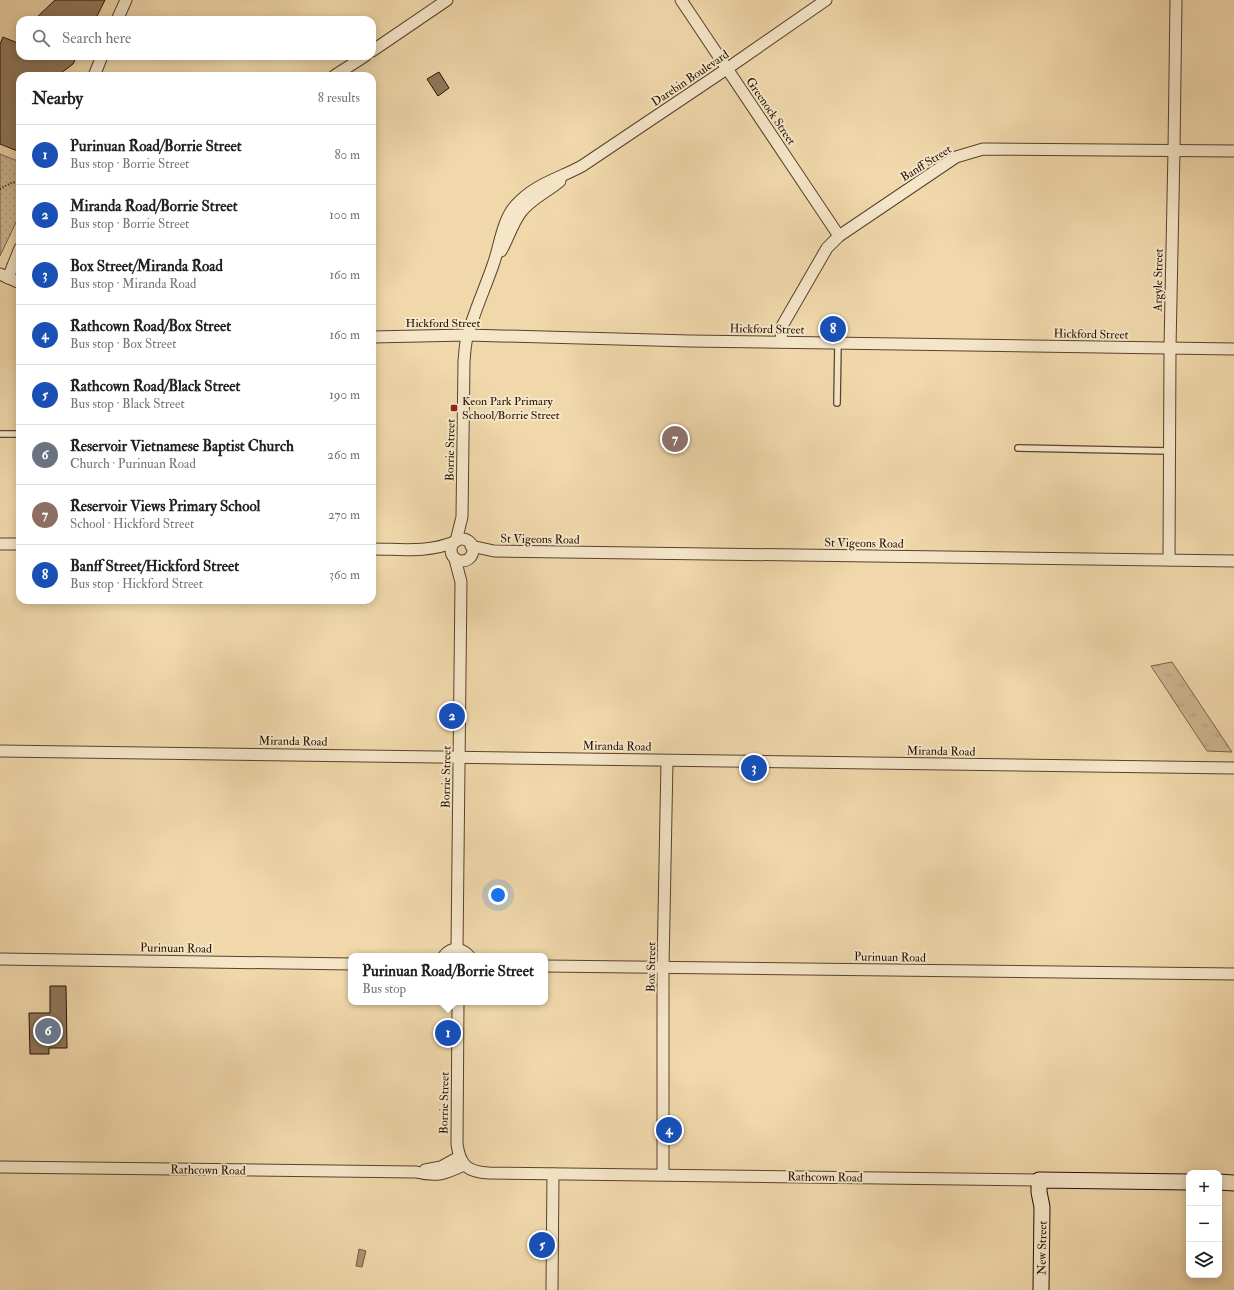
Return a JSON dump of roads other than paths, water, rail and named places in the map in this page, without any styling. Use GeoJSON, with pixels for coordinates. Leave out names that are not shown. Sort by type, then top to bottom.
{"type":"FeatureCollection","features":[{"type":"Feature","properties":{"kind":"street"},"geometry":{"type":"LineString","coordinates":[[119,16],[126,0]]}},
{"type":"Feature","properties":{"kind":"street"},"geometry":{"type":"LineString","coordinates":[[376,48],[447,0]]}},
{"type":"Feature","properties":{"kind":"street","name":"Greenock Street"},"geometry":{"type":"LineString","coordinates":[[681,0],[728,68],[839,236]]}},
{"type":"Feature","properties":{"kind":"street","name":"Darebin Boulevard"},"geometry":{"type":"LineString","coordinates":[[467,335],[494,263],[521,212],[534,198],[553,187],[568,174],[728,68],[826,0]]}},
{"type":"Feature","properties":{"kind":"street","name":"Argyle Street"},"geometry":{"type":"LineString","coordinates":[[1169,560],[1170,348],[1176,0]]}},
{"type":"Feature","properties":{"kind":"street"},"geometry":{"type":"LineString","coordinates":[[96,72],[100,60]]}},
{"type":"Feature","properties":{"kind":"street"},"geometry":{"type":"LineString","coordinates":[[340,72],[359,60]]}},
{"type":"Feature","properties":{"kind":"street","name":"Banff Street"},"geometry":{"type":"LineString","coordinates":[[782,342],[782,326],[827,248],[839,236],[956,157],[983,149],[1234,151]]}},
{"type":"Feature","properties":{"kind":"street"},"geometry":{"type":"LineString","coordinates":[[16,255],[4,276],[16,281]]}},
{"type":"Feature","properties":{"kind":"street","name":"Hickford Street"},"geometry":{"type":"LineString","coordinates":[[376,336],[467,335],[690,341],[1234,349]]}},
{"type":"Feature","properties":{"kind":"street","name":"Borrie Street"},"geometry":{"type":"LineString","coordinates":[[457,949],[461,582],[470,551],[462,518],[464,361],[467,335]]}},
{"type":"Feature","properties":{"kind":"street","name":"Borrie Street"},"geometry":{"type":"LineString","coordinates":[[455,542],[462,518]]}},
{"type":"Feature","properties":{"kind":"street"},"geometry":{"type":"LineString","coordinates":[[376,549],[429,550],[462,540],[470,551],[462,561],[429,550]]}},
{"type":"Feature","properties":{"kind":"street"},"geometry":{"type":"LineString","coordinates":[[453,557],[451,548],[455,542]]}},
{"type":"Feature","properties":{"kind":"street"},"geometry":{"type":"LineString","coordinates":[[0,544],[16,544]]}},
{"type":"Feature","properties":{"kind":"street","name":"St Vigeons Road"},"geometry":{"type":"LineString","coordinates":[[470,551],[1234,561]]}},
{"type":"Feature","properties":{"kind":"street","name":"Borrie Street"},"geometry":{"type":"LineString","coordinates":[[453,557],[461,582]]}},
{"type":"Feature","properties":{"kind":"street","name":"Miranda Road"},"geometry":{"type":"LineString","coordinates":[[0,751],[459,756],[1234,768]]}},
{"type":"Feature","properties":{"kind":"street","name":"Box Street"},"geometry":{"type":"LineString","coordinates":[[663,1174],[667,760]]}},
{"type":"Feature","properties":{"kind":"street"},"geometry":{"type":"LineString","coordinates":[[448,953],[457,949],[465,953]]}},
{"type":"Feature","properties":{"kind":"street","name":"Purinuan Road"},"geometry":{"type":"LineString","coordinates":[[0,959],[348,964]]}},
{"type":"Feature","properties":{"kind":"street","name":"Purinuan Road"},"geometry":{"type":"LineString","coordinates":[[548,966],[1234,974]]}},
{"type":"Feature","properties":{"kind":"street","name":"Borrie Street"},"geometry":{"type":"LineString","coordinates":[[458,1005],[457,1140],[461,1161]]}},
{"type":"Feature","properties":{"kind":"street","name":"Rathcown Road"},"geometry":{"type":"LineString","coordinates":[[0,1167],[416,1172],[461,1161],[472,1171],[478,1172],[1186,1182]]}},
{"type":"Feature","properties":{"kind":"street"},"geometry":{"type":"LineString","coordinates":[[552,1290],[553,1174]]}},
{"type":"Feature","properties":{"kind":"street","name":"New Street"},"geometry":{"type":"LineString","coordinates":[[1041,1290],[1042,1207],[1047,1192],[1043,1180]]}},
{"type":"Feature","properties":{"kind":"street"},"geometry":{"type":"LineString","coordinates":[[1222,1182],[1234,1183]]}},
{"type":"Feature","properties":{"kind":"lane"},"geometry":{"type":"LineString","coordinates":[[837,403],[838,343]]}},
{"type":"Feature","properties":{"kind":"lane"},"geometry":{"type":"LineString","coordinates":[[0,434],[16,434]]}},
{"type":"Feature","properties":{"kind":"lane"},"geometry":{"type":"LineString","coordinates":[[1018,448],[1169,451]]}},
{"type":"Feature","properties":{"kind":"place","name":"Banff Street/Hickford Street"},"geometry":{"type":"Point","coordinates":[833,329]}},
{"type":"Feature","properties":{"kind":"place","name":"Keon Park Primary School/Borrie Street"},"geometry":{"type":"Point","coordinates":[454,408]}},
{"type":"Feature","properties":{"kind":"place","name":"Reservoir Views Primary School"},"geometry":{"type":"Point","coordinates":[675,439]}},
{"type":"Feature","properties":{"kind":"place","name":"Miranda Road/Borrie Street"},"geometry":{"type":"Point","coordinates":[452,716]}},
{"type":"Feature","properties":{"kind":"place","name":"Box Street/Miranda Road"},"geometry":{"type":"Point","coordinates":[754,768]}},
{"type":"Feature","properties":{"kind":"place","name":"Reservoir Vietnamese Baptist Church"},"geometry":{"type":"Point","coordinates":[48,1031]}},
{"type":"Feature","properties":{"kind":"place","name":"Purinuan Road/Borrie Street"},"geometry":{"type":"Point","coordinates":[448,1033]}},
{"type":"Feature","properties":{"kind":"place","name":"Rathcown Road/Box Street"},"geometry":{"type":"Point","coordinates":[669,1130]}},
{"type":"Feature","properties":{"kind":"place","name":"Rathcown Road/Black Street"},"geometry":{"type":"Point","coordinates":[542,1245]}}]}
